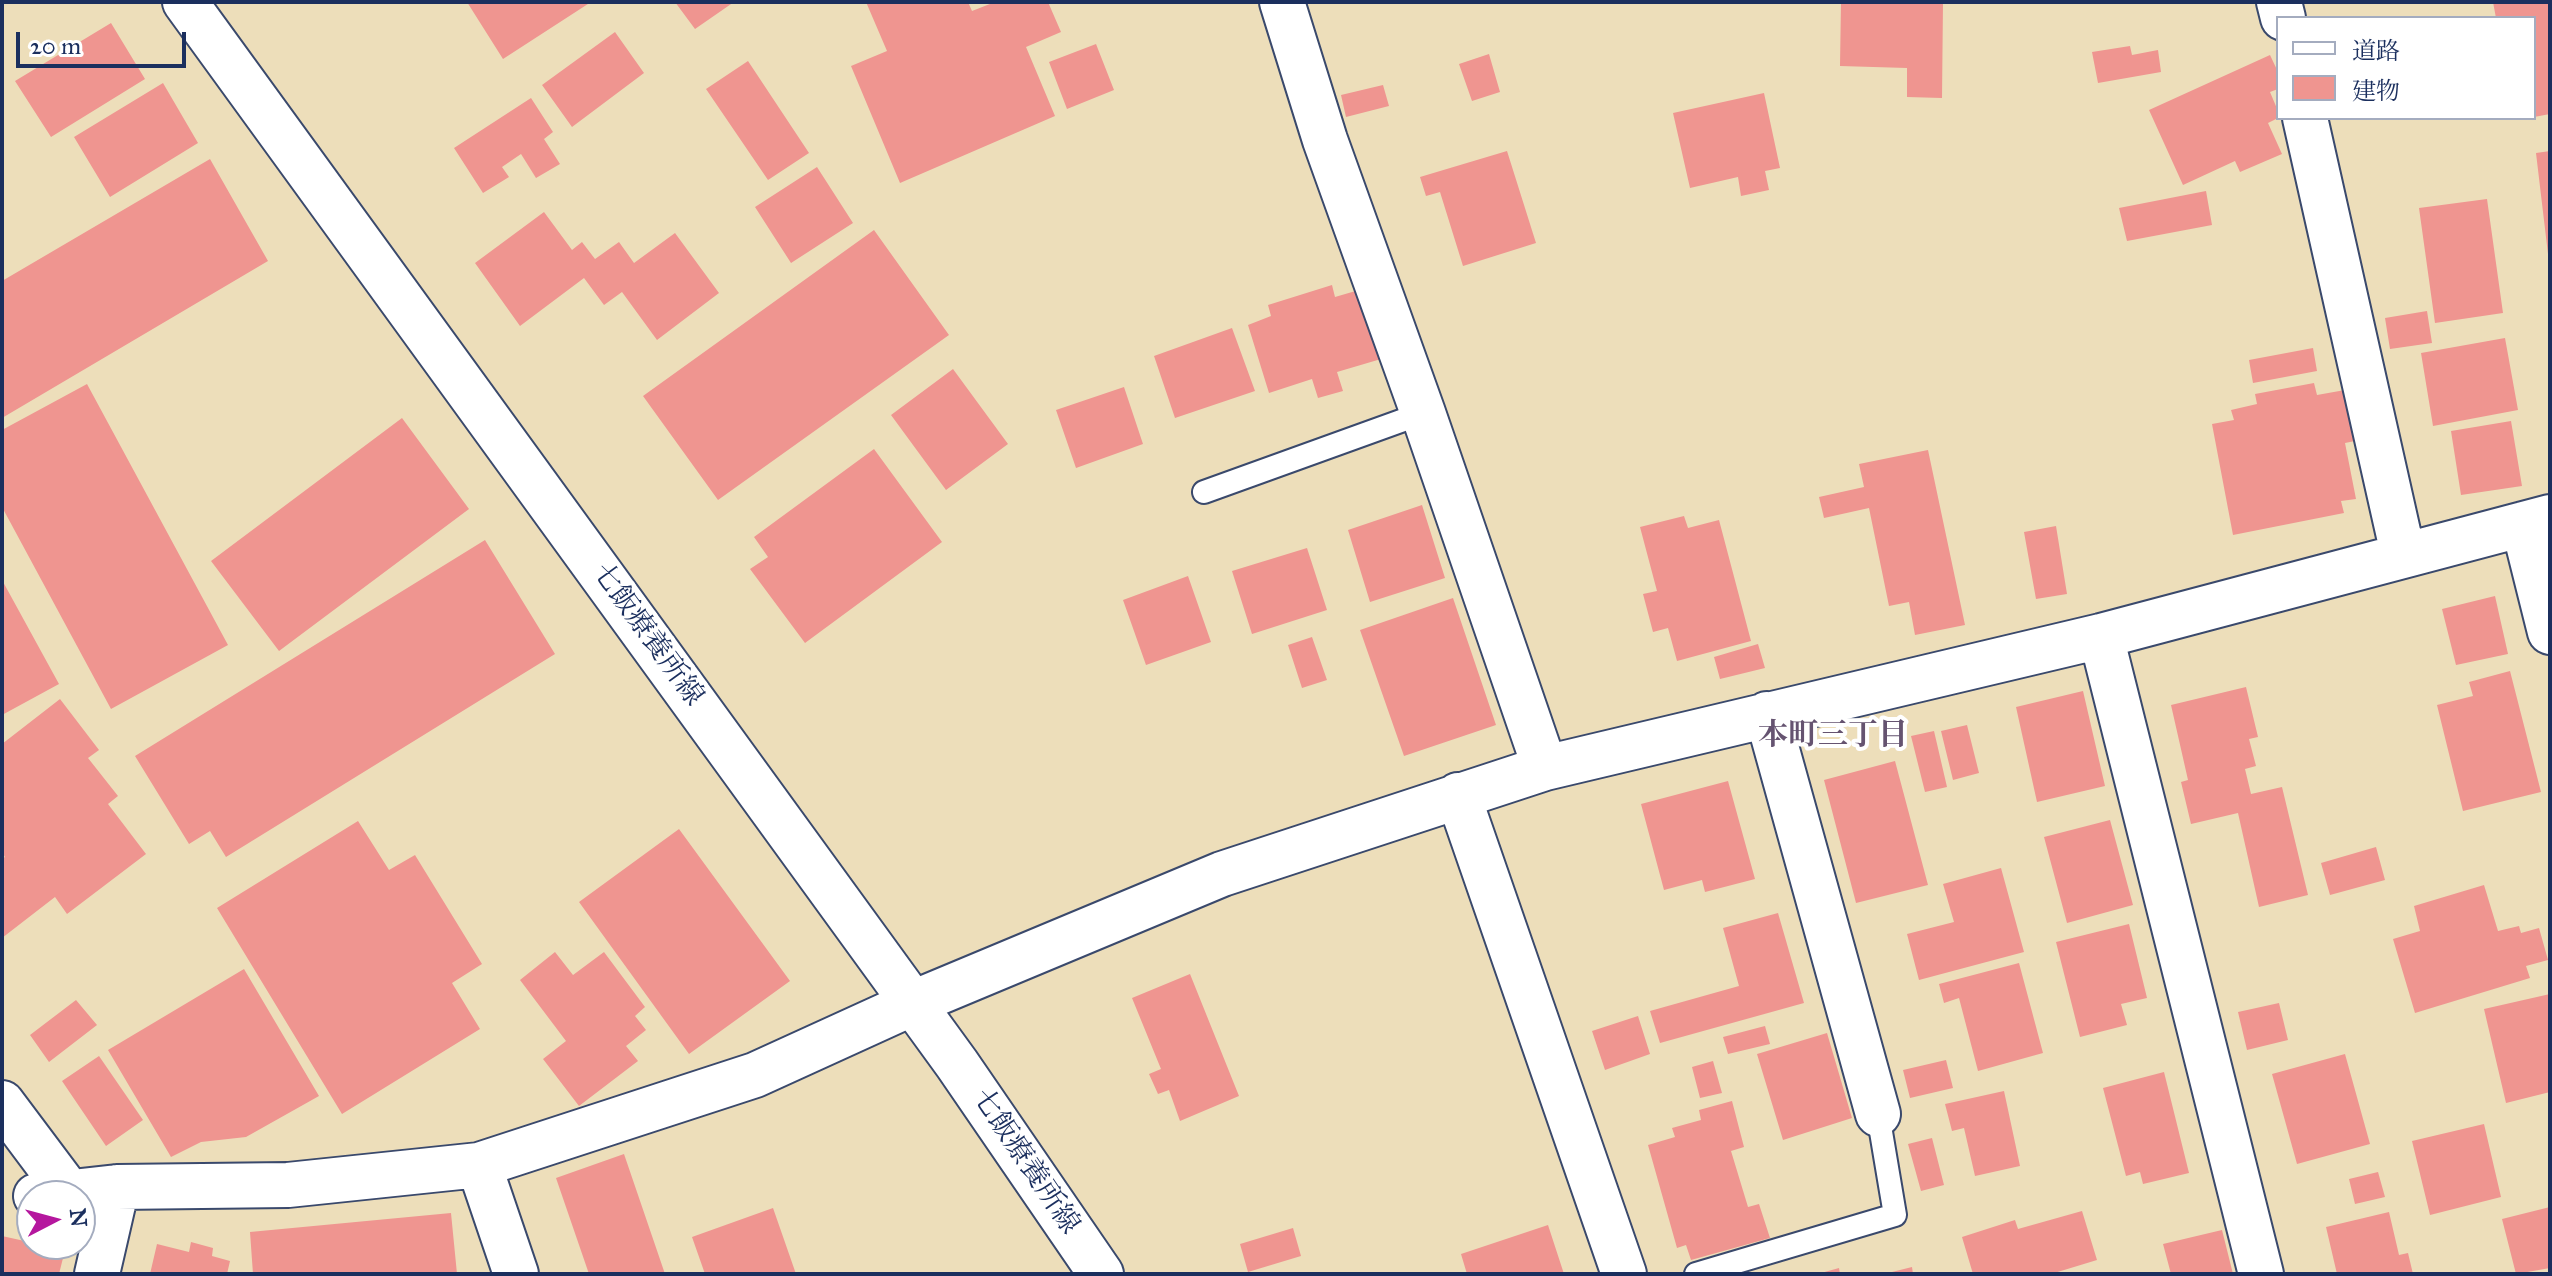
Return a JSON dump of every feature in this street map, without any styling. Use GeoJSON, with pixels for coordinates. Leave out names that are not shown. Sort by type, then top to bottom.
{"type":"FeatureCollection","features":[{"type":"Feature","properties":{"kind":"street","name":"七飯療養所線"},"geometry":{"type":"LineString","coordinates":[[185,2],[913,1003],[1101,1274]]}},
{"type":"Feature","properties":{"kind":"street"},"geometry":{"type":"LineString","coordinates":[[1282,2],[1325,140],[1545,768]]}},
{"type":"Feature","properties":{"kind":"street"},"geometry":{"type":"LineString","coordinates":[[2305,120],[2403,554]]}},
{"type":"Feature","properties":{"kind":"street"},"geometry":{"type":"LineString","coordinates":[[96,1189],[288,1185],[479,1165],[755,1075],[913,1003],[1222,874],[1458,795],[1545,768],[2101,636],[2536,520],[2550,632]]}},
{"type":"Feature","properties":{"kind":"street"},"geometry":{"type":"LineString","coordinates":[[2101,636],[2261,1274]]}},
{"type":"Feature","properties":{"kind":"street"},"geometry":{"type":"LineString","coordinates":[[1767,714],[1878,1114]]}},
{"type":"Feature","properties":{"kind":"street"},"geometry":{"type":"LineString","coordinates":[[1458,795],[1624,1274]]}},
{"type":"Feature","properties":{"kind":"street"},"geometry":{"type":"LineString","coordinates":[[2,1103],[38,1180]]}},
{"type":"Feature","properties":{"kind":"street"},"geometry":{"type":"LineString","coordinates":[[479,1165],[516,1274]]}},
{"type":"Feature","properties":{"kind":"street"},"geometry":{"type":"LineString","coordinates":[[97,1274],[117,1187]]}},
{"type":"Feature","properties":{"kind":"lane"},"geometry":{"type":"LineString","coordinates":[[1204,492],[1423,413]]}},
{"type":"Feature","properties":{"kind":"lane"},"geometry":{"type":"LineString","coordinates":[[1696,1274],[1895,1215],[1878,1114]]}},
{"type":"Feature","properties":{"kind":"building"},"geometry":{"type":"Polygon","coordinates":[[[467,2],[591,2],[503,59],[467,2]]]}},
{"type":"Feature","properties":{"kind":"building"},"geometry":{"type":"Polygon","coordinates":[[[675,2],[734,2],[695,29],[675,2]]]}},
{"type":"Feature","properties":{"kind":"building"},"geometry":{"type":"Polygon","coordinates":[[[866,2],[968,2],[972,11],[995,2],[1048,2],[1061,32],[1026,47],[1055,116],[900,183],[851,66],[887,51],[866,2]]]}},
{"type":"Feature","properties":{"kind":"building"},"geometry":{"type":"Polygon","coordinates":[[[1841,2],[1943,2],[1942,98],[1907,97],[1907,68],[1840,66],[1841,2]]]}},
{"type":"Feature","properties":{"kind":"building"},"geometry":{"type":"Polygon","coordinates":[[[2493,2],[2550,2],[2550,114],[2536,117],[2536,16],[2496,16],[2493,2]]]}},
{"type":"Feature","properties":{"kind":"building"},"geometry":{"type":"Polygon","coordinates":[[[111,23],[145,79],[51,137],[15,81],[111,23]]]}},
{"type":"Feature","properties":{"kind":"building"},"geometry":{"type":"Polygon","coordinates":[[[615,32],[644,73],[572,127],[542,85],[615,32]]]}},
{"type":"Feature","properties":{"kind":"building"},"geometry":{"type":"Polygon","coordinates":[[[1096,44],[1114,90],[1067,109],[1049,62],[1096,44]]]}},
{"type":"Feature","properties":{"kind":"building"},"geometry":{"type":"Polygon","coordinates":[[[2130,46],[2132,55],[2158,50],[2161,72],[2098,83],[2092,52],[2130,46]]]}},
{"type":"Feature","properties":{"kind":"building"},"geometry":{"type":"Polygon","coordinates":[[[1489,54],[1500,92],[1472,101],[1459,64],[1489,54]]]}},
{"type":"Feature","properties":{"kind":"building"},"geometry":{"type":"Polygon","coordinates":[[[2270,55],[2276,68],[2276,90],[2270,92],[2276,106],[2276,119],[2268,123],[2282,154],[2240,172],[2235,161],[2183,185],[2149,110],[2270,55]]]}},
{"type":"Feature","properties":{"kind":"building"},"geometry":{"type":"Polygon","coordinates":[[[748,61],[809,153],[768,180],[706,89],[748,61]]]}},
{"type":"Feature","properties":{"kind":"building"},"geometry":{"type":"Polygon","coordinates":[[[163,83],[198,143],[110,197],[74,137],[163,83]]]}},
{"type":"Feature","properties":{"kind":"building"},"geometry":{"type":"Polygon","coordinates":[[[1383,85],[1389,106],[1346,117],[1341,95],[1383,85]]]}},
{"type":"Feature","properties":{"kind":"building"},"geometry":{"type":"Polygon","coordinates":[[[1764,93],[1780,168],[1765,171],[1769,190],[1741,196],[1738,177],[1690,188],[1673,113],[1764,93]]]}},
{"type":"Feature","properties":{"kind":"building"},"geometry":{"type":"Polygon","coordinates":[[[531,98],[553,132],[544,139],[560,164],[536,178],[521,154],[502,167],[509,177],[483,193],[454,148],[531,98]]]}},
{"type":"Feature","properties":{"kind":"building"},"geometry":{"type":"Polygon","coordinates":[[[1507,151],[1536,243],[1463,266],[1440,192],[1426,196],[1420,177],[1507,151]]]}},
{"type":"Feature","properties":{"kind":"building"},"geometry":{"type":"Polygon","coordinates":[[[2550,151],[2550,254],[2548,254],[2536,153],[2550,151]]]}},
{"type":"Feature","properties":{"kind":"building"},"geometry":{"type":"Polygon","coordinates":[[[210,159],[268,261],[2,418],[2,281],[210,159]]]}},
{"type":"Feature","properties":{"kind":"building"},"geometry":{"type":"Polygon","coordinates":[[[817,167],[853,223],[791,263],[755,207],[817,167]]]}},
{"type":"Feature","properties":{"kind":"building"},"geometry":{"type":"Polygon","coordinates":[[[2206,191],[2212,225],[2127,241],[2119,208],[2206,191]]]}},
{"type":"Feature","properties":{"kind":"building"},"geometry":{"type":"Polygon","coordinates":[[[2487,199],[2503,313],[2435,323],[2419,208],[2487,199]]]}},
{"type":"Feature","properties":{"kind":"building"},"geometry":{"type":"Polygon","coordinates":[[[544,212],[572,250],[582,242],[595,259],[619,242],[634,263],[675,233],[719,293],[657,340],[622,292],[604,305],[584,278],[520,326],[475,263],[544,212]]]}},
{"type":"Feature","properties":{"kind":"building"},"geometry":{"type":"Polygon","coordinates":[[[874,230],[949,335],[718,500],[643,396],[874,230]]]}},
{"type":"Feature","properties":{"kind":"building"},"geometry":{"type":"Polygon","coordinates":[[[1332,285],[1335,297],[1359,290],[1381,359],[1337,372],[1343,391],[1318,398],[1312,379],[1269,393],[1248,325],[1271,316],[1268,305],[1332,285]]]}},
{"type":"Feature","properties":{"kind":"building"},"geometry":{"type":"Polygon","coordinates":[[[2427,311],[2432,343],[2390,349],[2385,318],[2427,311]]]}},
{"type":"Feature","properties":{"kind":"building"},"geometry":{"type":"Polygon","coordinates":[[[1232,328],[1255,391],[1175,418],[1154,356],[1232,328]]]}},
{"type":"Feature","properties":{"kind":"building"},"geometry":{"type":"Polygon","coordinates":[[[2505,338],[2518,410],[2433,426],[2421,353],[2505,338]]]}},
{"type":"Feature","properties":{"kind":"building"},"geometry":{"type":"Polygon","coordinates":[[[2313,348],[2317,371],[2253,383],[2249,360],[2313,348]]]}},
{"type":"Feature","properties":{"kind":"building"},"geometry":{"type":"Polygon","coordinates":[[[953,369],[1008,444],[946,490],[891,415],[953,369]]]}},
{"type":"Feature","properties":{"kind":"building"},"geometry":{"type":"Polygon","coordinates":[[[2314,383],[2317,395],[2345,390],[2355,441],[2345,443],[2356,499],[2341,501],[2344,513],[2233,535],[2212,424],[2234,420],[2231,410],[2257,404],[2255,394],[2314,383]]]}},
{"type":"Feature","properties":{"kind":"building"},"geometry":{"type":"Polygon","coordinates":[[[87,384],[228,645],[111,709],[2,507],[2,430],[87,384]]]}},
{"type":"Feature","properties":{"kind":"building"},"geometry":{"type":"Polygon","coordinates":[[[1124,387],[1143,444],[1076,468],[1056,410],[1124,387]]]}},
{"type":"Feature","properties":{"kind":"building"},"geometry":{"type":"Polygon","coordinates":[[[402,418],[469,509],[279,651],[211,561],[402,418]]]}},
{"type":"Feature","properties":{"kind":"building"},"geometry":{"type":"Polygon","coordinates":[[[2511,421],[2522,486],[2461,495],[2451,431],[2511,421]]]}},
{"type":"Feature","properties":{"kind":"building"},"geometry":{"type":"Polygon","coordinates":[[[874,449],[942,542],[805,643],[750,569],[768,557],[754,537],[874,449]]]}},
{"type":"Feature","properties":{"kind":"building"},"geometry":{"type":"Polygon","coordinates":[[[1928,450],[1965,625],[1915,635],[1909,602],[1889,606],[1869,508],[1824,518],[1819,497],[1864,487],[1859,464],[1928,450]]]}},
{"type":"Feature","properties":{"kind":"building"},"geometry":{"type":"Polygon","coordinates":[[[1422,505],[1445,578],[1370,602],[1348,530],[1422,505]]]}},
{"type":"Feature","properties":{"kind":"building"},"geometry":{"type":"Polygon","coordinates":[[[1684,516],[1688,528],[1719,520],[1751,641],[1677,661],[1668,628],[1653,632],[1643,594],[1657,591],[1640,527],[1684,516]]]}},
{"type":"Feature","properties":{"kind":"building"},"geometry":{"type":"Polygon","coordinates":[[[2056,526],[2067,594],[2036,599],[2024,532],[2056,526]]]}},
{"type":"Feature","properties":{"kind":"building"},"geometry":{"type":"Polygon","coordinates":[[[485,540],[555,654],[226,857],[210,831],[189,844],[135,756],[485,540]]]}},
{"type":"Feature","properties":{"kind":"building"},"geometry":{"type":"Polygon","coordinates":[[[1307,548],[1327,610],[1252,634],[1232,571],[1307,548]]]}},
{"type":"Feature","properties":{"kind":"building"},"geometry":{"type":"Polygon","coordinates":[[[1188,576],[1211,642],[1146,665],[1123,600],[1188,576]]]}},
{"type":"Feature","properties":{"kind":"building"},"geometry":{"type":"Polygon","coordinates":[[[2,580],[59,684],[2,715],[2,580]]]}},
{"type":"Feature","properties":{"kind":"building"},"geometry":{"type":"Polygon","coordinates":[[[2495,596],[2508,654],[2456,665],[2442,609],[2495,596]]]}},
{"type":"Feature","properties":{"kind":"building"},"geometry":{"type":"Polygon","coordinates":[[[1453,598],[1496,725],[1404,756],[1360,630],[1453,598]]]}},
{"type":"Feature","properties":{"kind":"building"},"geometry":{"type":"Polygon","coordinates":[[[1312,637],[1327,680],[1302,688],[1288,645],[1312,637]]]}},
{"type":"Feature","properties":{"kind":"building"},"geometry":{"type":"Polygon","coordinates":[[[1758,644],[1765,668],[1720,679],[1714,657],[1758,644]]]}},
{"type":"Feature","properties":{"kind":"building"},"geometry":{"type":"Polygon","coordinates":[[[2510,671],[2541,792],[2463,811],[2437,705],[2473,696],[2469,682],[2510,671]]]}},
{"type":"Feature","properties":{"kind":"building"},"geometry":{"type":"Polygon","coordinates":[[[2246,687],[2258,737],[2249,739],[2256,766],[2245,769],[2251,794],[2282,787],[2308,895],[2259,907],[2238,813],[2191,824],[2181,782],[2188,780],[2171,705],[2246,687]]]}},
{"type":"Feature","properties":{"kind":"building"},"geometry":{"type":"Polygon","coordinates":[[[2083,691],[2105,786],[2037,802],[2016,707],[2083,691]]]}},
{"type":"Feature","properties":{"kind":"building"},"geometry":{"type":"Polygon","coordinates":[[[60,699],[99,750],[88,758],[118,796],[108,804],[146,854],[67,914],[55,897],[2,938],[2,859],[5,857],[2,852],[2,744],[60,699]]]}},
{"type":"Feature","properties":{"kind":"building"},"geometry":{"type":"Polygon","coordinates":[[[1967,725],[1979,773],[1953,780],[1941,731],[1967,725]]]}},
{"type":"Feature","properties":{"kind":"building"},"geometry":{"type":"Polygon","coordinates":[[[1934,731],[1947,787],[1925,792],[1911,736],[1934,731]]]}},
{"type":"Feature","properties":{"kind":"building"},"geometry":{"type":"Polygon","coordinates":[[[1895,761],[1928,885],[1856,903],[1824,780],[1895,761]]]}},
{"type":"Feature","properties":{"kind":"building"},"geometry":{"type":"Polygon","coordinates":[[[1728,781],[1755,879],[1705,892],[1702,880],[1664,890],[1641,804],[1728,781]]]}},
{"type":"Feature","properties":{"kind":"building"},"geometry":{"type":"Polygon","coordinates":[[[2110,820],[2133,905],[2067,923],[2044,837],[2110,820]]]}},
{"type":"Feature","properties":{"kind":"building"},"geometry":{"type":"Polygon","coordinates":[[[358,821],[389,870],[415,855],[482,964],[452,983],[480,1029],[342,1114],[217,908],[358,821]]]}},
{"type":"Feature","properties":{"kind":"building"},"geometry":{"type":"Polygon","coordinates":[[[679,829],[790,981],[689,1054],[579,902],[679,829]]]}},
{"type":"Feature","properties":{"kind":"building"},"geometry":{"type":"Polygon","coordinates":[[[2376,847],[2385,880],[2330,895],[2321,863],[2376,847]]]}},
{"type":"Feature","properties":{"kind":"building"},"geometry":{"type":"Polygon","coordinates":[[[2001,868],[2024,952],[1919,980],[1907,934],[1954,922],[1943,884],[2001,868]]]}},
{"type":"Feature","properties":{"kind":"building"},"geometry":{"type":"Polygon","coordinates":[[[2484,885],[2498,931],[2519,926],[2521,933],[2539,928],[2548,960],[2526,966],[2530,978],[2415,1013],[2393,939],[2420,931],[2414,906],[2484,885]]]}},
{"type":"Feature","properties":{"kind":"building"},"geometry":{"type":"Polygon","coordinates":[[[1778,913],[1804,1003],[1660,1043],[1650,1011],[1739,986],[1723,928],[1778,913]]]}},
{"type":"Feature","properties":{"kind":"building"},"geometry":{"type":"Polygon","coordinates":[[[2129,924],[2147,998],[2121,1004],[2127,1025],[2080,1037],[2056,942],[2129,924]]]}},
{"type":"Feature","properties":{"kind":"building"},"geometry":{"type":"Polygon","coordinates":[[[555,952],[573,975],[604,952],[645,1007],[635,1016],[646,1030],[626,1046],[638,1061],[579,1106],[543,1059],[566,1041],[520,980],[555,952]]]}},
{"type":"Feature","properties":{"kind":"building"},"geometry":{"type":"Polygon","coordinates":[[[2019,963],[2043,1053],[1978,1071],[1959,998],[1944,1003],[1939,984],[2019,963]]]}},
{"type":"Feature","properties":{"kind":"building"},"geometry":{"type":"Polygon","coordinates":[[[244,969],[319,1096],[246,1137],[201,1142],[171,1157],[108,1050],[244,969]]]}},
{"type":"Feature","properties":{"kind":"building"},"geometry":{"type":"Polygon","coordinates":[[[1190,974],[1239,1096],[1180,1121],[1169,1090],[1158,1094],[1149,1074],[1161,1069],[1132,998],[1190,974]]]}},
{"type":"Feature","properties":{"kind":"building"},"geometry":{"type":"Polygon","coordinates":[[[2550,994],[2550,1092],[2506,1103],[2484,1009],[2550,994]]]}},
{"type":"Feature","properties":{"kind":"building"},"geometry":{"type":"Polygon","coordinates":[[[76,1000],[97,1025],[49,1062],[30,1035],[76,1000]]]}},
{"type":"Feature","properties":{"kind":"building"},"geometry":{"type":"Polygon","coordinates":[[[2279,1003],[2288,1040],[2247,1050],[2238,1012],[2279,1003]]]}},
{"type":"Feature","properties":{"kind":"building"},"geometry":{"type":"Polygon","coordinates":[[[1638,1016],[1650,1054],[1605,1070],[1592,1031],[1638,1016]]]}},
{"type":"Feature","properties":{"kind":"building"},"geometry":{"type":"Polygon","coordinates":[[[1765,1026],[1770,1044],[1728,1054],[1723,1037],[1765,1026]]]}},
{"type":"Feature","properties":{"kind":"building"},"geometry":{"type":"Polygon","coordinates":[[[1827,1033],[1852,1118],[1783,1140],[1757,1054],[1827,1033]]]}},
{"type":"Feature","properties":{"kind":"building"},"geometry":{"type":"Polygon","coordinates":[[[2345,1054],[2370,1144],[2297,1164],[2272,1074],[2345,1054]]]}},
{"type":"Feature","properties":{"kind":"building"},"geometry":{"type":"Polygon","coordinates":[[[99,1056],[143,1120],[106,1146],[62,1081],[99,1056]]]}},
{"type":"Feature","properties":{"kind":"building"},"geometry":{"type":"Polygon","coordinates":[[[1946,1060],[1953,1088],[1910,1098],[1903,1070],[1946,1060]]]}},
{"type":"Feature","properties":{"kind":"building"},"geometry":{"type":"Polygon","coordinates":[[[1713,1061],[1722,1093],[1700,1098],[1692,1067],[1713,1061]]]}},
{"type":"Feature","properties":{"kind":"building"},"geometry":{"type":"Polygon","coordinates":[[[2164,1072],[2189,1173],[2143,1184],[2140,1172],[2126,1176],[2103,1088],[2164,1072]]]}},
{"type":"Feature","properties":{"kind":"building"},"geometry":{"type":"Polygon","coordinates":[[[2004,1091],[2020,1166],[1975,1176],[1964,1128],[1952,1131],[1945,1104],[2004,1091]]]}},
{"type":"Feature","properties":{"kind":"building"},"geometry":{"type":"Polygon","coordinates":[[[1732,1101],[1744,1147],[1731,1151],[1748,1207],[1759,1204],[1770,1238],[1691,1260],[1686,1245],[1677,1248],[1648,1145],[1675,1137],[1672,1128],[1701,1120],[1699,1110],[1732,1101]]]}},
{"type":"Feature","properties":{"kind":"building"},"geometry":{"type":"Polygon","coordinates":[[[2484,1124],[2501,1197],[2430,1215],[2412,1141],[2484,1124]]]}},
{"type":"Feature","properties":{"kind":"building"},"geometry":{"type":"Polygon","coordinates":[[[1932,1138],[1944,1185],[1921,1191],[1908,1144],[1932,1138]]]}},
{"type":"Feature","properties":{"kind":"building"},"geometry":{"type":"Polygon","coordinates":[[[624,1154],[665,1274],[589,1274],[556,1178],[624,1154]]]}},
{"type":"Feature","properties":{"kind":"building"},"geometry":{"type":"Polygon","coordinates":[[[2378,1172],[2385,1197],[2355,1204],[2349,1179],[2378,1172]]]}},
{"type":"Feature","properties":{"kind":"building"},"geometry":{"type":"Polygon","coordinates":[[[2550,1207],[2550,1268],[2516,1274],[2502,1219],[2550,1207]]]}},
{"type":"Feature","properties":{"kind":"building"},"geometry":{"type":"Polygon","coordinates":[[[773,1208],[796,1274],[705,1274],[692,1237],[773,1208]]]}},
{"type":"Feature","properties":{"kind":"building"},"geometry":{"type":"Polygon","coordinates":[[[2082,1211],[2097,1260],[2051,1274],[1973,1274],[1962,1237],[2015,1220],[2018,1229],[2082,1211]]]}},
{"type":"Feature","properties":{"kind":"building"},"geometry":{"type":"Polygon","coordinates":[[[2389,1212],[2399,1255],[2408,1253],[2413,1274],[2337,1274],[2326,1227],[2389,1212]]]}},
{"type":"Feature","properties":{"kind":"building"},"geometry":{"type":"Polygon","coordinates":[[[451,1213],[457,1274],[253,1274],[250,1232],[451,1213]]]}},
{"type":"Feature","properties":{"kind":"building"},"geometry":{"type":"Polygon","coordinates":[[[1548,1225],[1564,1274],[1467,1274],[1461,1254],[1548,1225]]]}},
{"type":"Feature","properties":{"kind":"building"},"geometry":{"type":"Polygon","coordinates":[[[1293,1228],[1301,1256],[1248,1272],[1240,1244],[1293,1228]]]}},
{"type":"Feature","properties":{"kind":"building"},"geometry":{"type":"Polygon","coordinates":[[[2222,1230],[2233,1274],[2171,1274],[2163,1244],[2222,1230]]]}},
{"type":"Feature","properties":{"kind":"building"},"geometry":{"type":"Polygon","coordinates":[[[2,1236],[16,1239],[16,1260],[62,1260],[59,1274],[2,1274],[2,1236]]]}},
{"type":"Feature","properties":{"kind":"building"},"geometry":{"type":"Polygon","coordinates":[[[191,1242],[213,1248],[212,1256],[230,1261],[227,1274],[150,1274],[157,1244],[189,1252],[191,1242]]]}},
{"type":"Feature","properties":{"kind":"building"},"geometry":{"type":"Polygon","coordinates":[[[1912,1267],[1913,1274],[1888,1274],[1888,1273],[1912,1267]]]}},
{"type":"Feature","properties":{"kind":"building"},"geometry":{"type":"Polygon","coordinates":[[[1839,1268],[1840,1274],[1821,1274],[1821,1273],[1839,1268]]]}},
{"type":"Feature","properties":{"kind":"district","name":"本町三丁目"},"geometry":{"type":"Point","coordinates":[1833,737]}}]}
